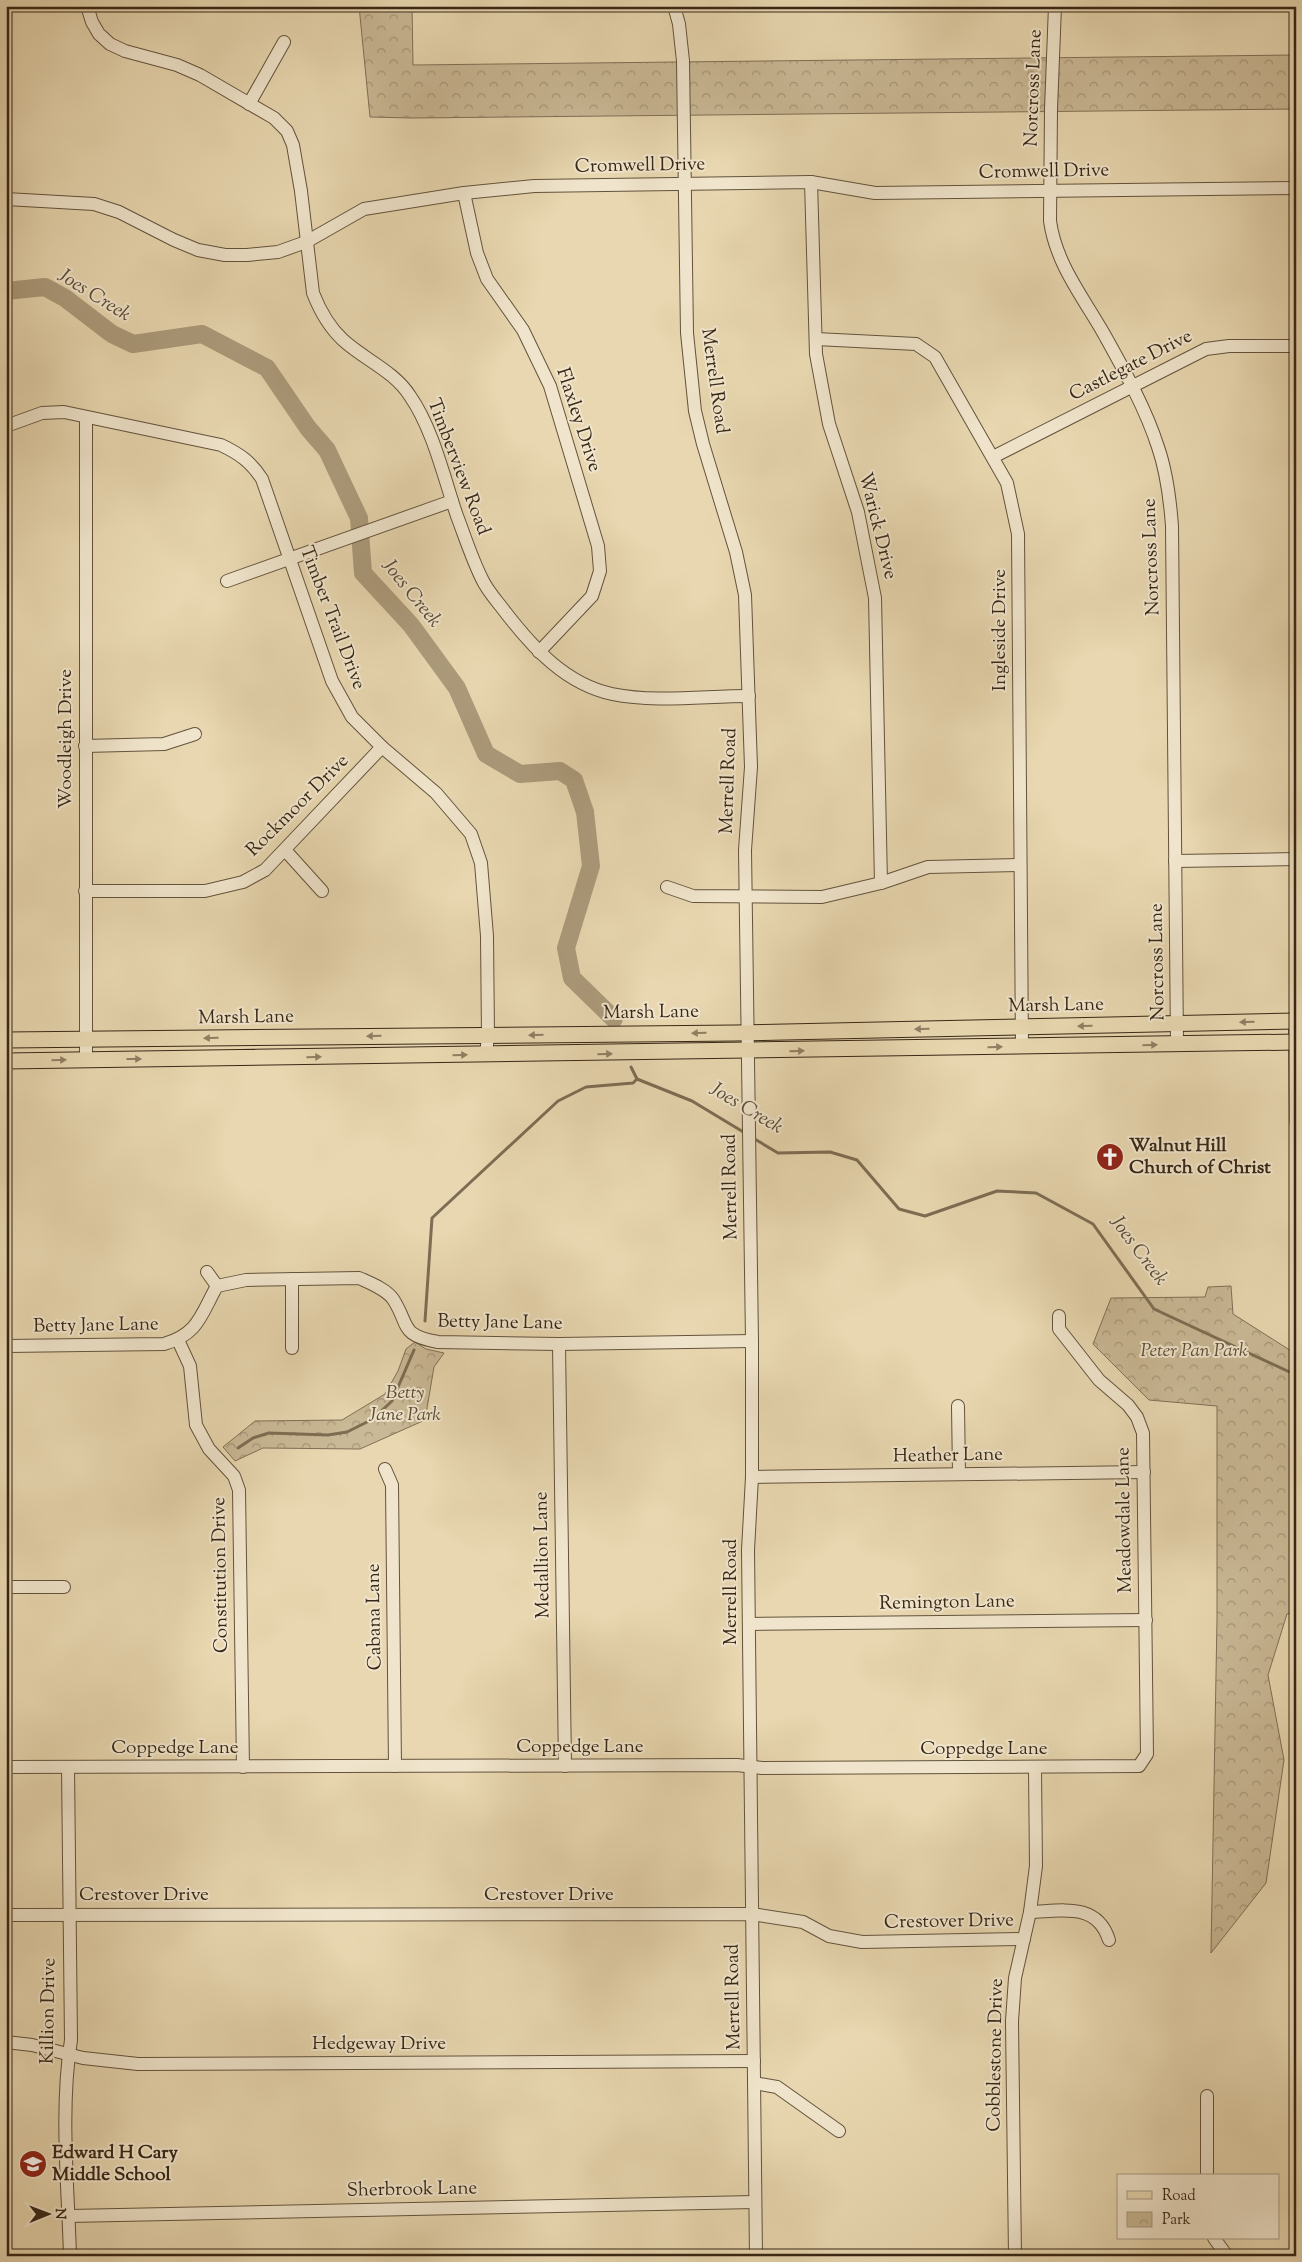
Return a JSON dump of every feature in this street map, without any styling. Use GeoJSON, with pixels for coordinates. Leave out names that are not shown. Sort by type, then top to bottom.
{"type":"FeatureCollection","features":[{"type":"Feature","properties":{"kind":"main road","name":"Marsh Lane"},"geometry":{"type":"LineString","coordinates":[[6,1040],[748,1032],[1295,1021]]}},
{"type":"Feature","properties":{"kind":"main road"},"geometry":{"type":"LineString","coordinates":[[280,1037],[280,1058]]}},
{"type":"Feature","properties":{"kind":"main road"},"geometry":{"type":"LineString","coordinates":[[6,1061],[748,1052],[1295,1042]]}},
{"type":"Feature","properties":{"kind":"street","name":"Timberview Road"},"geometry":{"type":"LineString","coordinates":[[87,6],[92,22],[99,34],[110,44],[177,65],[200,75],[274,118],[287,131],[293,145],[301,191],[313,293],[325,320],[344,341],[390,374],[410,395],[424,422],[483,581],[521,633],[539,652],[558,670],[593,688],[612,694],[636,697],[748,696]]}},
{"type":"Feature","properties":{"kind":"street","name":"Merrell Road"},"geometry":{"type":"LineString","coordinates":[[674,6],[679,24],[683,61],[684,184],[690,374],[703,444],[740,568],[747,622],[751,767],[745,850],[752,1341],[752,1477],[748,1550],[756,2256]]}},
{"type":"Feature","properties":{"kind":"street","name":"Norcross Lane"},"geometry":{"type":"LineString","coordinates":[[1055,6],[1051,109],[1052,230],[1060,260],[1132,386],[1158,448],[1169,490],[1172,526],[1177,1044]]}},
{"type":"Feature","properties":{"kind":"street"},"geometry":{"type":"LineString","coordinates":[[249,104],[284,42]]}},
{"type":"Feature","properties":{"kind":"street","name":"Cromwell Drive"},"geometry":{"type":"LineString","coordinates":[[6,199],[94,204],[119,212],[198,250],[225,255],[278,252],[306,242],[364,208],[464,193],[534,186],[811,182],[875,193],[1296,188]]}},
{"type":"Feature","properties":{"kind":"street","name":"Warick Drive"},"geometry":{"type":"LineString","coordinates":[[811,182],[816,339],[828,424],[858,512],[875,598],[881,883]]}},
{"type":"Feature","properties":{"kind":"street","name":"Flaxley Drive"},"geometry":{"type":"LineString","coordinates":[[464,193],[477,253],[487,279],[523,330],[550,386],[598,546],[600,572],[592,596],[539,652]]}},
{"type":"Feature","properties":{"kind":"street","name":"Ingleside Drive"},"geometry":{"type":"LineString","coordinates":[[816,339],[900,341],[925,348],[942,366],[1007,483],[1018,534],[1022,1047]]}},
{"type":"Feature","properties":{"kind":"street","name":"Castlegate Drive"},"geometry":{"type":"LineString","coordinates":[[993,458],[1206,349],[1229,346],[1296,346]]}},
{"type":"Feature","properties":{"kind":"street","name":"Timber Trail Drive"},"geometry":{"type":"LineString","coordinates":[[6,426],[42,414],[64,412],[221,445],[242,455],[253,464],[262,479],[332,681],[352,717],[382,747],[436,793],[471,834],[481,863],[487,936],[488,1035],[486,1055]]}},
{"type":"Feature","properties":{"kind":"street","name":"Woodleigh Drive"},"geometry":{"type":"LineString","coordinates":[[86,418],[86,1060]]}},
{"type":"Feature","properties":{"kind":"street"},"geometry":{"type":"LineString","coordinates":[[227,581],[452,500]]}},
{"type":"Feature","properties":{"kind":"street"},"geometry":{"type":"LineString","coordinates":[[85,746],[164,744],[195,734]]}},
{"type":"Feature","properties":{"kind":"street","name":"Rockmoor Drive"},"geometry":{"type":"LineString","coordinates":[[85,891],[205,891],[243,882],[266,870],[382,747]]}},
{"type":"Feature","properties":{"kind":"street"},"geometry":{"type":"LineString","coordinates":[[285,850],[322,891]]}},
{"type":"Feature","properties":{"kind":"street"},"geometry":{"type":"LineString","coordinates":[[1175,861],[1296,859]]}},
{"type":"Feature","properties":{"kind":"street"},"geometry":{"type":"LineString","coordinates":[[667,886],[693,896],[822,897],[881,883],[928,867],[1020,865]]}},
{"type":"Feature","properties":{"kind":"street"},"geometry":{"type":"LineString","coordinates":[[1295,1021],[1296,1120]]}},
{"type":"Feature","properties":{"kind":"street"},"geometry":{"type":"LineString","coordinates":[[207,1272],[218,1286]]}},
{"type":"Feature","properties":{"kind":"street","name":"Betty Jane Lane"},"geometry":{"type":"LineString","coordinates":[[6,1346],[152,1346],[178,1340],[196,1327],[218,1286],[246,1280],[359,1278],[392,1298],[404,1325],[420,1339],[438,1342],[559,1344],[752,1341]]}},
{"type":"Feature","properties":{"kind":"street"},"geometry":{"type":"LineString","coordinates":[[292,1279],[292,1348]]}},
{"type":"Feature","properties":{"kind":"street","name":"Meadowdale Lane"},"geometry":{"type":"LineString","coordinates":[[1059,1316],[1059,1329],[1084,1364],[1128,1405],[1137,1417],[1143,1434],[1147,1754]]}},
{"type":"Feature","properties":{"kind":"street","name":"Constitution Drive"},"geometry":{"type":"LineString","coordinates":[[178,1340],[190,1366],[196,1425],[209,1449],[234,1476],[239,1490],[243,1767]]}},
{"type":"Feature","properties":{"kind":"street","name":"Medallion Lane"},"geometry":{"type":"LineString","coordinates":[[559,1344],[565,1766]]}},
{"type":"Feature","properties":{"kind":"street"},"geometry":{"type":"LineString","coordinates":[[958,1406],[959,1474]]}},
{"type":"Feature","properties":{"kind":"street","name":"Cabana Lane"},"geometry":{"type":"LineString","coordinates":[[384,1469],[392,1485],[395,1766]]}},
{"type":"Feature","properties":{"kind":"street","name":"Heather Lane"},"geometry":{"type":"LineString","coordinates":[[752,1477],[1144,1472]]}},
{"type":"Feature","properties":{"kind":"street"},"geometry":{"type":"LineString","coordinates":[[6,1588],[64,1587]]}},
{"type":"Feature","properties":{"kind":"street","name":"Remington Lane"},"geometry":{"type":"LineString","coordinates":[[749,1624],[1146,1620]]}},
{"type":"Feature","properties":{"kind":"street","name":"Coppedge Lane"},"geometry":{"type":"LineString","coordinates":[[6,1767],[565,1766],[1035,1768],[1139,1766],[1147,1754]]}},
{"type":"Feature","properties":{"kind":"street","name":"Killion Drive"},"geometry":{"type":"LineString","coordinates":[[68,1767],[71,2040],[67,2136],[70,2256]]}},
{"type":"Feature","properties":{"kind":"street","name":"Cobblestone Drive"},"geometry":{"type":"LineString","coordinates":[[1015,2256],[1012,2021],[1015,1978],[1030,1912],[1036,1866],[1035,1768]]}},
{"type":"Feature","properties":{"kind":"street","name":"Crestover Drive"},"geometry":{"type":"LineString","coordinates":[[1030,1912],[1085,1911],[1098,1920],[1106,1929],[1109,1940]]}},
{"type":"Feature","properties":{"kind":"street","name":"Crestover Drive"},"geometry":{"type":"LineString","coordinates":[[6,1914],[752,1914],[803,1922],[829,1936],[862,1942],[1024,1939]]}},
{"type":"Feature","properties":{"kind":"street","name":"Hedgeway Drive"},"geometry":{"type":"LineString","coordinates":[[6,2042],[32,2045],[83,2058],[138,2064],[754,2061]]}},
{"type":"Feature","properties":{"kind":"street"},"geometry":{"type":"LineString","coordinates":[[754,2083],[777,2087],[839,2131]]}},
{"type":"Feature","properties":{"kind":"street"},"geometry":{"type":"LineString","coordinates":[[1207,2096],[1207,2174]]}},
{"type":"Feature","properties":{"kind":"street","name":"Sherbrook Lane"},"geometry":{"type":"LineString","coordinates":[[69,2216],[755,2202]]}},
{"type":"Feature","properties":{"kind":"street"},"geometry":{"type":"LineString","coordinates":[[1215,2240],[1227,2256]]}},
{"type":"Feature","properties":{"kind":"green space"},"geometry":{"type":"Polygon","coordinates":[[[359,6],[412,6],[413,65],[1296,55],[1296,109],[370,117],[359,6]]]}},
{"type":"Feature","properties":{"kind":"green space","name":"Peter Pan Park"},"geometry":{"type":"Polygon","coordinates":[[[1231,1286],[1233,1314],[1296,1354],[1296,1612],[1287,1614],[1268,1675],[1284,1760],[1266,1883],[1211,1953],[1217,1619],[1217,1406],[1149,1400],[1093,1344],[1111,1298],[1205,1297],[1208,1287],[1231,1286]]]}},
{"type":"Feature","properties":{"kind":"green space","name":"Betty Jane Park"},"geometry":{"type":"Polygon","coordinates":[[[415,1342],[426,1349],[444,1353],[434,1367],[425,1420],[360,1449],[263,1448],[235,1461],[223,1447],[255,1421],[342,1420],[385,1394],[398,1371],[406,1349],[415,1342]]]}},
{"type":"Feature","properties":{"kind":"waterway","name":"Joes Creek"},"geometry":{"type":"LineString","coordinates":[[6,291],[45,287],[65,298],[112,334],[133,344],[202,334],[267,368],[308,428],[327,450],[359,518],[363,573],[411,625],[457,688],[486,754],[520,774],[560,771],[574,780],[585,812],[591,866],[566,948],[572,978],[614,1019]]}},
{"type":"Feature","properties":{"kind":"waterway","name":"Joes Creek"},"geometry":{"type":"LineString","coordinates":[[631,1067],[637,1079],[692,1101],[745,1133]]}},
{"type":"Feature","properties":{"kind":"waterway"},"geometry":{"type":"LineString","coordinates":[[425,1321],[432,1218],[558,1101],[586,1087],[633,1083],[637,1079]]}},
{"type":"Feature","properties":{"kind":"waterway","name":"Joes Creek"},"geometry":{"type":"LineString","coordinates":[[753,1138],[778,1153],[830,1152],[857,1160],[899,1209],[925,1216],[997,1191],[1036,1193],[1093,1224],[1154,1309],[1296,1375]]}},
{"type":"Feature","properties":{"kind":"waterway"},"geometry":{"type":"LineString","coordinates":[[238,1448],[253,1438],[269,1433],[328,1435],[347,1432],[373,1419],[392,1401],[414,1350]]}},
{"type":"Feature","properties":{"kind":"place","name":"Walnut Hill Church of Christ"},"geometry":{"type":"Point","coordinates":[1110,1157]}},
{"type":"Feature","properties":{"kind":"place","name":"Edward H Cary Middle School"},"geometry":{"type":"Point","coordinates":[33,2164]}}]}
